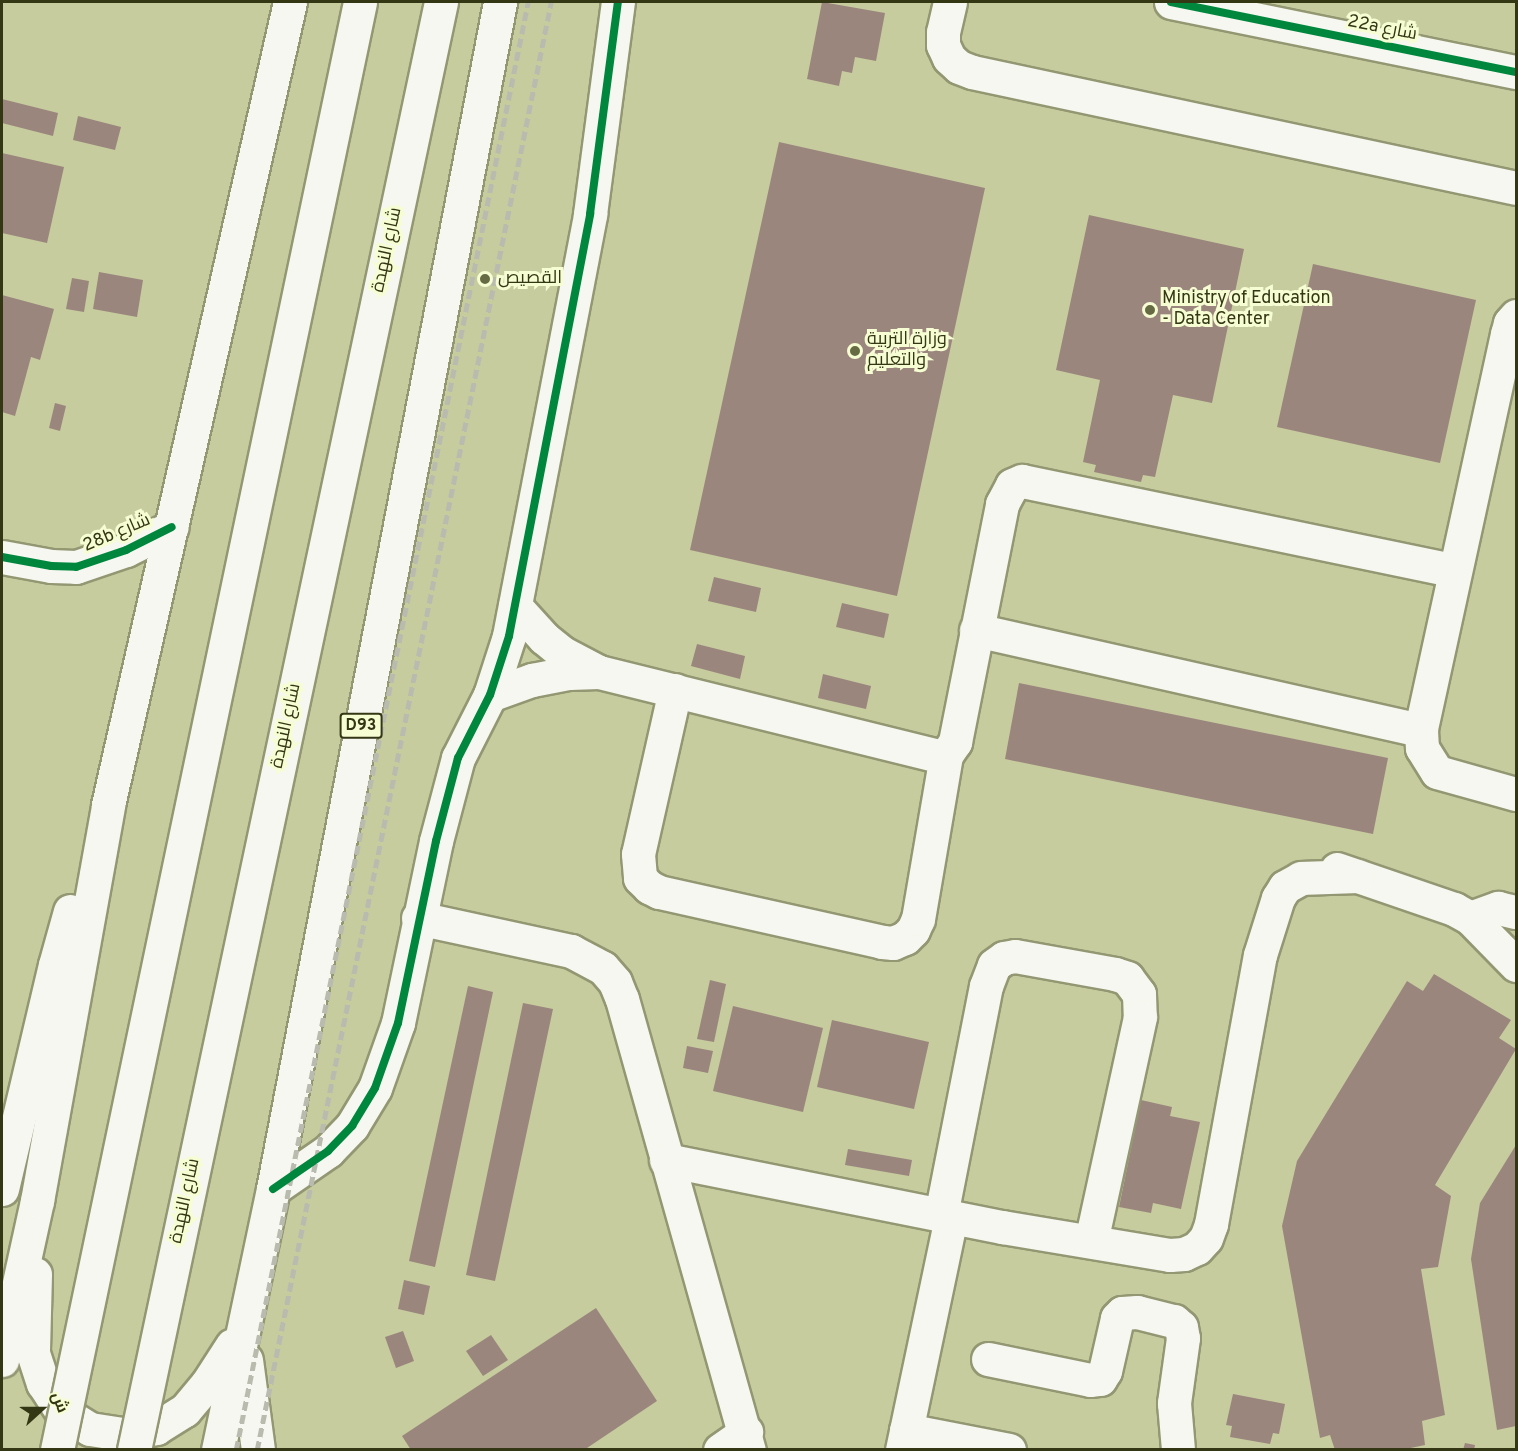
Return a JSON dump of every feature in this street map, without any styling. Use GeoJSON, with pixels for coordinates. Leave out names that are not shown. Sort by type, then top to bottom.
{"type":"FeatureCollection","features":[{"type":"Feature","properties":{"kind":"main road"},"geometry":{"type":"LineString","coordinates":[[2,1360],[37,1201],[108,804],[287,17],[270,2]]}},
{"type":"Feature","properties":{"kind":"main road"},"geometry":{"type":"LineString","coordinates":[[57,1449],[360,2]]}},
{"type":"Feature","properties":{"kind":"main road","name":"شارع النهدة"},"geometry":{"type":"LineString","coordinates":[[134,1449],[441,2]]}},
{"type":"Feature","properties":{"kind":"main road","name":"D93"},"geometry":{"type":"LineString","coordinates":[[218,1449],[273,1189],[500,2]]}},
{"type":"Feature","properties":{"kind":"main road"},"geometry":{"type":"LineString","coordinates":[[273,1189],[328,1151],[352,1126],[375,1088],[398,1023],[418,918],[458,758],[490,695],[501,666],[515,606],[590,214],[618,2]]}},
{"type":"Feature","properties":{"kind":"main road"},"geometry":{"type":"LineString","coordinates":[[950,2],[943,32],[944,45],[949,58],[958,67],[972,72],[1516,188]]}},
{"type":"Feature","properties":{"kind":"main road","name":"22a شارع"},"geometry":{"type":"LineString","coordinates":[[1171,2],[1516,72]]}},
{"type":"Feature","properties":{"kind":"main road"},"geometry":{"type":"LineString","coordinates":[[1516,316],[1510,323],[1507,334],[1421,730],[1422,747],[1437,772],[1516,794]]}},
{"type":"Feature","properties":{"kind":"main road"},"geometry":{"type":"LineString","coordinates":[[675,690],[638,854],[640,878],[649,887],[659,892],[893,943],[904,938],[913,930],[918,919],[946,755],[955,742],[1002,504],[1012,485],[1022,481],[1455,571]]}},
{"type":"Feature","properties":{"kind":"main road","name":"28b شارع"},"geometry":{"type":"LineString","coordinates":[[2,557],[51,566],[76,567],[126,550],[172,527]]}},
{"type":"Feature","properties":{"kind":"main road"},"geometry":{"type":"LineString","coordinates":[[515,606],[544,639],[567,655],[599,672],[931,755],[946,755]]}},
{"type":"Feature","properties":{"kind":"main road"},"geometry":{"type":"LineString","coordinates":[[976,630],[1421,730]]}},
{"type":"Feature","properties":{"kind":"main road"},"geometry":{"type":"LineString","coordinates":[[490,695],[532,680],[569,673],[599,672]]}},
{"type":"Feature","properties":{"kind":"main road"},"geometry":{"type":"LineString","coordinates":[[2,1189],[55,965],[72,905],[108,804]]}},
{"type":"Feature","properties":{"kind":"main road"},"geometry":{"type":"LineString","coordinates":[[666,1160],[946,1216],[1170,1255],[1184,1254],[1197,1248],[1206,1238],[1260,955],[1258,930],[1264,894],[1270,878],[1277,869],[1296,862],[1311,862],[1432,900],[1470,918],[1516,965]]}},
{"type":"Feature","properties":{"kind":"main road"},"geometry":{"type":"LineString","coordinates":[[1470,918],[1498,908],[1516,912]]}},
{"type":"Feature","properties":{"kind":"main road"},"geometry":{"type":"LineString","coordinates":[[418,918],[571,951],[603,968],[622,999],[666,1160],[738,1444]]}},
{"type":"Feature","properties":{"kind":"main road"},"geometry":{"type":"LineString","coordinates":[[1009,1449],[904,1440],[989,975],[994,965],[1004,958],[1015,956],[1127,978],[1134,985],[1141,1005],[1091,1241]]}},
{"type":"Feature","properties":{"kind":"main road"},"geometry":{"type":"LineString","coordinates":[[37,1201],[33,1353],[43,1383],[61,1412],[90,1429],[123,1434],[156,1428],[185,1410],[207,1384],[242,1329]]}},
{"type":"Feature","properties":{"kind":"main road"},"geometry":{"type":"LineString","coordinates":[[988,1359],[1090,1380],[1100,1379],[1105,1371],[1117,1318],[1122,1313],[1137,1312],[1174,1321],[1182,1327],[1184,1338],[1174,1403],[1178,1449]]}},
{"type":"Feature","properties":{"kind":"main road"},"geometry":{"type":"LineString","coordinates":[[242,1329],[251,1413],[258,1449]]}},
{"type":"Feature","properties":{"kind":"building"},"geometry":{"type":"Polygon","coordinates":[[[822,2],[885,13],[876,61],[855,57],[852,73],[842,71],[839,86],[807,79],[822,2]]]}},
{"type":"Feature","properties":{"kind":"building"},"geometry":{"type":"Polygon","coordinates":[[[2,99],[58,113],[53,136],[2,123],[2,99]]]}},
{"type":"Feature","properties":{"kind":"building"},"geometry":{"type":"Polygon","coordinates":[[[78,116],[121,127],[115,150],[73,140],[78,116]]]}},
{"type":"Feature","properties":{"kind":"building"},"geometry":{"type":"Polygon","coordinates":[[[779,142],[985,188],[897,596],[690,550],[779,142]]]}},
{"type":"Feature","properties":{"kind":"building"},"geometry":{"type":"Polygon","coordinates":[[[2,153],[64,167],[47,243],[2,233],[2,153]]]}},
{"type":"Feature","properties":{"kind":"building","name":"Ministry of Education - Data Center"},"geometry":{"type":"Polygon","coordinates":[[[1089,215],[1244,249],[1212,403],[1173,395],[1155,477],[1143,475],[1141,482],[1094,472],[1096,465],[1083,462],[1100,380],[1056,370],[1089,215]]]}},
{"type":"Feature","properties":{"kind":"building"},"geometry":{"type":"Polygon","coordinates":[[[1313,264],[1476,300],[1440,463],[1277,427],[1313,264]]]}},
{"type":"Feature","properties":{"kind":"building"},"geometry":{"type":"Polygon","coordinates":[[[99,272],[143,280],[137,317],[93,309],[99,272]]]}},
{"type":"Feature","properties":{"kind":"building"},"geometry":{"type":"Polygon","coordinates":[[[72,278],[89,281],[84,312],[66,309],[72,278]]]}},
{"type":"Feature","properties":{"kind":"building"},"geometry":{"type":"Polygon","coordinates":[[[2,295],[54,309],[40,360],[31,357],[15,416],[2,412],[2,295]]]}},
{"type":"Feature","properties":{"kind":"building"},"geometry":{"type":"Polygon","coordinates":[[[55,403],[66,406],[60,431],[49,428],[55,403]]]}},
{"type":"Feature","properties":{"kind":"building"},"geometry":{"type":"Polygon","coordinates":[[[714,577],[761,588],[756,612],[708,601],[714,577]]]}},
{"type":"Feature","properties":{"kind":"building"},"geometry":{"type":"Polygon","coordinates":[[[842,603],[889,614],[884,638],[836,627],[842,603]]]}},
{"type":"Feature","properties":{"kind":"building"},"geometry":{"type":"Polygon","coordinates":[[[697,644],[745,656],[740,679],[691,666],[697,644]]]}},
{"type":"Feature","properties":{"kind":"building"},"geometry":{"type":"Polygon","coordinates":[[[823,674],[871,686],[866,709],[818,698],[823,674]]]}},
{"type":"Feature","properties":{"kind":"building"},"geometry":{"type":"Polygon","coordinates":[[[1019,683],[1388,758],[1373,834],[1005,759],[1019,683]]]}},
{"type":"Feature","properties":{"kind":"building"},"geometry":{"type":"Polygon","coordinates":[[[1434,974],[1511,1020],[1499,1038],[1516,1049],[1435,1185],[1451,1196],[1438,1267],[1421,1269],[1445,1415],[1422,1421],[1425,1445],[1401,1450],[1335,1450],[1330,1435],[1320,1438],[1282,1226],[1297,1161],[1407,981],[1423,991],[1434,974]]]}},
{"type":"Feature","properties":{"kind":"building"},"geometry":{"type":"Polygon","coordinates":[[[710,980],[726,984],[714,1042],[697,1039],[710,980]]]}},
{"type":"Feature","properties":{"kind":"building"},"geometry":{"type":"Polygon","coordinates":[[[468,986],[493,992],[435,1267],[409,1261],[468,986]]]}},
{"type":"Feature","properties":{"kind":"building"},"geometry":{"type":"Polygon","coordinates":[[[523,1003],[553,1009],[495,1281],[466,1275],[523,1003]]]}},
{"type":"Feature","properties":{"kind":"building"},"geometry":{"type":"Polygon","coordinates":[[[733,1006],[823,1028],[803,1112],[713,1091],[733,1006]]]}},
{"type":"Feature","properties":{"kind":"building"},"geometry":{"type":"Polygon","coordinates":[[[832,1020],[929,1042],[914,1109],[817,1087],[832,1020]]]}},
{"type":"Feature","properties":{"kind":"building"},"geometry":{"type":"Polygon","coordinates":[[[687,1046],[713,1051],[708,1073],[683,1068],[687,1046]]]}},
{"type":"Feature","properties":{"kind":"building"},"geometry":{"type":"Polygon","coordinates":[[[1141,1100],[1172,1107],[1170,1116],[1200,1122],[1181,1209],[1153,1203],[1151,1213],[1119,1207],[1141,1100]]]}},
{"type":"Feature","properties":{"kind":"building"},"geometry":{"type":"Polygon","coordinates":[[[1516,1145],[1516,1426],[1497,1430],[1471,1259],[1480,1203],[1516,1145]]]}},
{"type":"Feature","properties":{"kind":"building"},"geometry":{"type":"Polygon","coordinates":[[[848,1149],[912,1160],[909,1176],[845,1165],[848,1149]]]}},
{"type":"Feature","properties":{"kind":"building"},"geometry":{"type":"Polygon","coordinates":[[[404,1280],[430,1286],[424,1315],[398,1309],[404,1280]]]}},
{"type":"Feature","properties":{"kind":"building"},"geometry":{"type":"Polygon","coordinates":[[[596,1308],[657,1401],[584,1450],[411,1450],[402,1436],[596,1308]]]}},
{"type":"Feature","properties":{"kind":"building"},"geometry":{"type":"Polygon","coordinates":[[[403,1331],[414,1361],[396,1368],[385,1337],[403,1331]]]}},
{"type":"Feature","properties":{"kind":"building"},"geometry":{"type":"Polygon","coordinates":[[[491,1335],[508,1360],[483,1376],[466,1351],[491,1335]]]}},
{"type":"Feature","properties":{"kind":"building"},"geometry":{"type":"Polygon","coordinates":[[[1233,1394],[1285,1404],[1279,1434],[1273,1433],[1270,1444],[1230,1437],[1232,1426],[1226,1425],[1233,1394]]]}},
{"type":"Feature","properties":{"kind":"building"},"geometry":{"type":"Polygon","coordinates":[[[1465,1443],[1475,1445],[1474,1450],[1463,1450],[1465,1443]]]}},
{"type":"Feature","properties":{"kind":"railway"},"geometry":{"type":"LineString","coordinates":[[236,1450],[528,2]]}},
{"type":"Feature","properties":{"kind":"railway"},"geometry":{"type":"LineString","coordinates":[[257,1450],[551,2]]}},
{"type":"Feature","properties":{"kind":"cycle path"},"geometry":{"type":"LineString","coordinates":[[273,1189],[328,1151],[352,1126],[375,1088],[398,1023],[436,841],[458,758],[490,695],[509,636],[590,214],[618,2]]}},
{"type":"Feature","properties":{"kind":"cycle path"},"geometry":{"type":"LineString","coordinates":[[1171,2],[1516,72]]}},
{"type":"Feature","properties":{"kind":"cycle path"},"geometry":{"type":"LineString","coordinates":[[2,557],[51,566],[76,567],[126,550],[172,527]]}},
{"type":"Feature","properties":{"kind":"place","name":"القصيص"},"geometry":{"type":"Point","coordinates":[485,279]}},
{"type":"Feature","properties":{"kind":"place","name":"Ministry of Education - Data Center"},"geometry":{"type":"Point","coordinates":[1150,310]}},
{"type":"Feature","properties":{"kind":"place","name":"وزارة التربية والتعليم"},"geometry":{"type":"Point","coordinates":[855,351]}}]}
